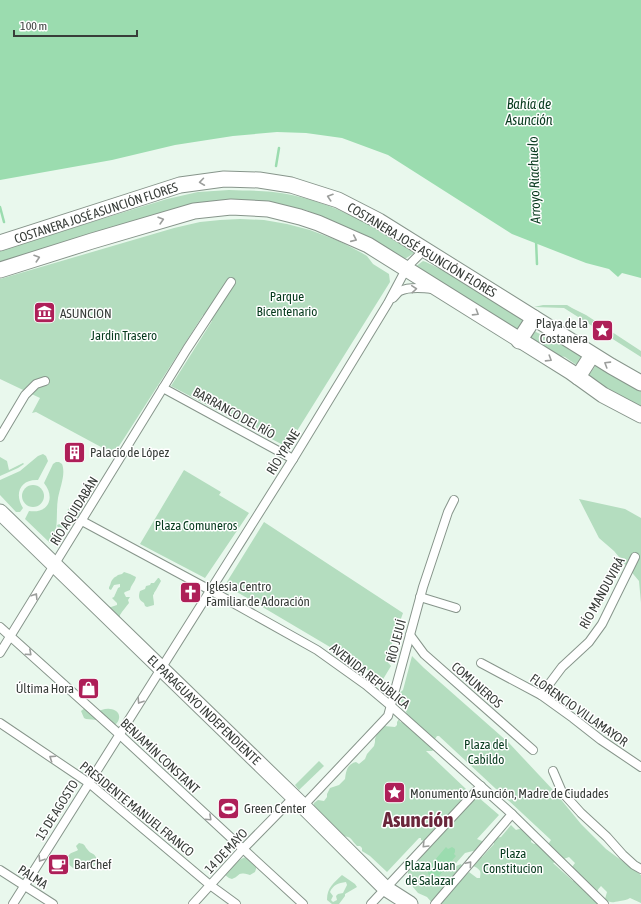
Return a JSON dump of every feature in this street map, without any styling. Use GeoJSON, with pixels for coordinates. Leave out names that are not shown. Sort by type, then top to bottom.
{"type":"FeatureCollection","features":[{"type":"Feature","properties":{"kind":"highway","name":"COSTANERA JOSÉ ASUNCIÓN FLORES"},"geometry":{"type":"LineString","coordinates":[[0,243],[180,185],[224,179],[259,180],[290,185],[338,200],[379,221],[611,366],[641,383]]}},
{"type":"Feature","properties":{"kind":"highway","name":"COSTANERA JOSÉ ASUNCIÓN FLORES"},"geometry":{"type":"LineString","coordinates":[[0,270],[194,211],[231,207],[268,209],[318,223],[368,245],[578,377],[603,395],[641,415]]}},
{"type":"Feature","properties":{"kind":"highway"},"geometry":{"type":"LineString","coordinates":[[519,341],[534,318]]}},
{"type":"Feature","properties":{"kind":"highway"},"geometry":{"type":"LineString","coordinates":[[578,377],[592,354]]}},
{"type":"Feature","properties":{"kind":"highway","name":"EL PARAGUAYO INDEPENDIENTE"},"geometry":{"type":"LineString","coordinates":[[0,512],[298,801],[385,888],[410,904]]}},
{"type":"Feature","properties":{"kind":"street","name":"RÍO YPANE"},"geometry":{"type":"LineString","coordinates":[[160,668],[293,458],[388,303],[406,269],[410,263],[425,249]]}},
{"type":"Feature","properties":{"kind":"street","name":"RÍO AQUIDABÁN"},"geometry":{"type":"LineString","coordinates":[[0,653],[163,388],[231,282]]}},
{"type":"Feature","properties":{"kind":"street","name":"COSTANERA JOSÉ ASUNCIÓN FLORES"},"geometry":{"type":"LineString","coordinates":[[388,303],[400,291],[410,289],[424,288],[444,292]]}},
{"type":"Feature","properties":{"kind":"street"},"geometry":{"type":"LineString","coordinates":[[0,437],[25,395],[36,384],[45,381]]}},
{"type":"Feature","properties":{"kind":"street","name":"BARRANCO DEL RÍO"},"geometry":{"type":"LineString","coordinates":[[163,388],[293,458]]}},
{"type":"Feature","properties":{"kind":"street","name":"RÍO JEJUÍ"},"geometry":{"type":"LineString","coordinates":[[298,801],[388,716],[420,597],[454,500]]}},
{"type":"Feature","properties":{"kind":"street","name":"AVENIDA REPÚBLICA"},"geometry":{"type":"LineString","coordinates":[[82,521],[317,650],[366,685],[512,814],[604,904]]}},
{"type":"Feature","properties":{"kind":"street","name":"RÍO MANDUVIRÁ"},"geometry":{"type":"LineString","coordinates":[[541,695],[562,667],[589,642],[602,624],[635,557]]}},
{"type":"Feature","properties":{"kind":"street"},"geometry":{"type":"LineString","coordinates":[[420,597],[456,608]]}},
{"type":"Feature","properties":{"kind":"street","name":"BENJAMÍN CONSTANT"},"geometry":{"type":"LineString","coordinates":[[0,627],[304,904]]}},
{"type":"Feature","properties":{"kind":"street","name":"COMUNEROS"},"geometry":{"type":"LineString","coordinates":[[410,635],[424,654],[532,750]]}},
{"type":"Feature","properties":{"kind":"street","name":"FLORENCIO VILLAMAYOR"},"geometry":{"type":"LineString","coordinates":[[481,663],[541,695],[601,740],[641,767]]}},
{"type":"Feature","properties":{"kind":"street","name":"15 DE AGOSTO"},"geometry":{"type":"LineString","coordinates":[[13,904],[160,668]]}},
{"type":"Feature","properties":{"kind":"street","name":"PRESIDENTE MANUEL FRANCO"},"geometry":{"type":"LineString","coordinates":[[0,723],[89,782],[210,885],[236,904]]}},
{"type":"Feature","properties":{"kind":"street"},"geometry":{"type":"LineString","coordinates":[[553,771],[562,792],[623,855],[641,870]]}},
{"type":"Feature","properties":{"kind":"street"},"geometry":{"type":"LineString","coordinates":[[371,904],[481,786]]}},
{"type":"Feature","properties":{"kind":"street","name":"14 DE MAYO"},"geometry":{"type":"LineString","coordinates":[[193,904],[243,849],[298,801]]}},
{"type":"Feature","properties":{"kind":"street"},"geometry":{"type":"LineString","coordinates":[[435,904],[512,814]]}},
{"type":"Feature","properties":{"kind":"street","name":"PALMA"},"geometry":{"type":"LineString","coordinates":[[0,870],[53,904]]}},
{"type":"Feature","properties":{"kind":"green space"},"geometry":{"type":"Polygon","coordinates":[[[229,190],[262,191],[292,195],[328,206],[380,230],[413,250],[414,253],[402,260],[355,232],[306,210],[271,204],[230,202],[0,265],[0,250],[167,199],[198,192],[229,190]]]}},
{"type":"Feature","properties":{"kind":"green space","name":"Parque Bicentenario"},"geometry":{"type":"Polygon","coordinates":[[[240,219],[264,220],[310,230],[339,241],[362,253],[367,256],[373,264],[389,274],[390,282],[287,447],[171,386],[212,321],[203,315],[114,454],[36,412],[32,413],[40,398],[0,379],[0,279],[174,228],[200,222],[240,219]]]}},
{"type":"Feature","properties":{"kind":"green space"},"geometry":{"type":"Polygon","coordinates":[[[423,261],[445,270],[523,320],[516,332],[415,267],[423,261]]]}},
{"type":"Feature","properties":{"kind":"green space"},"geometry":{"type":"Polygon","coordinates":[[[543,305],[567,305],[586,315],[641,351],[641,357],[564,308],[534,307],[543,305]]]}},
{"type":"Feature","properties":{"kind":"green space"},"geometry":{"type":"Polygon","coordinates":[[[534,331],[548,338],[561,342],[581,355],[583,358],[578,366],[565,357],[556,355],[530,339],[534,331]]]}},
{"type":"Feature","properties":{"kind":"green space"},"geometry":{"type":"Polygon","coordinates":[[[596,365],[641,391],[641,410],[587,377],[596,365]]]}},
{"type":"Feature","properties":{"kind":"green space"},"geometry":{"type":"Polygon","coordinates":[[[43,454],[46,456],[48,461],[38,480],[27,482],[20,488],[19,498],[23,508],[20,512],[16,512],[0,495],[0,480],[20,471],[38,456],[43,454]]]}},
{"type":"Feature","properties":{"kind":"green space"},"geometry":{"type":"Polygon","coordinates":[[[0,457],[7,461],[9,470],[23,463],[24,464],[0,476],[0,457]]]}},
{"type":"Feature","properties":{"kind":"green space"},"geometry":{"type":"Polygon","coordinates":[[[56,462],[62,464],[63,472],[57,503],[55,536],[50,543],[25,519],[29,511],[41,510],[48,504],[50,499],[48,489],[44,483],[53,464],[56,462]]]}},
{"type":"Feature","properties":{"kind":"green space","name":"Plaza Comuneros"},"geometry":{"type":"Polygon","coordinates":[[[184,470],[221,492],[219,495],[249,513],[205,578],[140,544],[184,470]]]}},
{"type":"Feature","properties":{"kind":"green space"},"geometry":{"type":"Polygon","coordinates":[[[33,485],[41,488],[44,496],[41,504],[33,507],[25,504],[22,496],[25,488],[33,485]]]}},
{"type":"Feature","properties":{"kind":"green space"},"geometry":{"type":"Polygon","coordinates":[[[579,499],[625,509],[641,518],[641,603],[639,581],[614,551],[599,538],[579,499]]]}},
{"type":"Feature","properties":{"kind":"green space"},"geometry":{"type":"Polygon","coordinates":[[[80,503],[79,515],[75,521],[69,525],[65,533],[60,532],[57,525],[65,522],[61,523],[65,519],[69,508],[80,503]]]}},
{"type":"Feature","properties":{"kind":"green space"},"geometry":{"type":"Polygon","coordinates":[[[264,522],[403,613],[386,660],[391,666],[382,681],[347,655],[330,647],[225,585],[264,522]]]}},
{"type":"Feature","properties":{"kind":"green space"},"geometry":{"type":"Polygon","coordinates":[[[124,572],[136,577],[130,590],[124,593],[126,597],[130,597],[128,600],[129,603],[118,619],[102,601],[105,602],[107,606],[111,607],[117,605],[112,598],[120,587],[120,584],[114,585],[111,590],[109,587],[114,578],[124,572]]]}},
{"type":"Feature","properties":{"kind":"green space"},"geometry":{"type":"Polygon","coordinates":[[[158,578],[161,581],[153,595],[154,605],[147,607],[139,598],[140,591],[145,589],[146,586],[150,585],[151,583],[154,583],[158,578]]]}},
{"type":"Feature","properties":{"kind":"green space"},"geometry":{"type":"Polygon","coordinates":[[[412,656],[509,743],[554,791],[581,824],[606,849],[641,875],[641,903],[630,898],[609,902],[605,899],[607,892],[601,886],[596,895],[599,904],[433,904],[427,897],[418,893],[413,887],[408,872],[408,867],[412,866],[415,868],[420,862],[416,860],[424,841],[421,840],[421,838],[419,838],[387,872],[370,856],[362,851],[360,846],[357,846],[351,839],[341,836],[313,807],[314,803],[318,800],[324,801],[330,788],[339,785],[345,779],[351,764],[356,762],[359,764],[365,759],[367,754],[374,746],[375,739],[381,726],[395,727],[399,719],[400,722],[406,723],[409,718],[406,712],[407,706],[398,699],[398,695],[403,690],[412,656]],[[439,736],[435,739],[435,749],[432,751],[426,751],[466,789],[462,794],[470,800],[475,800],[478,797],[499,815],[477,839],[482,841],[483,844],[477,850],[465,853],[449,871],[461,864],[463,868],[460,874],[466,875],[469,872],[477,878],[480,878],[479,869],[469,863],[468,857],[482,857],[494,844],[496,838],[501,837],[511,825],[516,830],[523,830],[532,836],[531,842],[534,844],[549,843],[551,840],[439,736]],[[569,857],[553,863],[573,881],[575,880],[572,867],[575,863],[569,857]]]}},
{"type":"Feature","properties":{"kind":"green space"},"geometry":{"type":"Polygon","coordinates":[[[85,708],[96,711],[110,709],[116,711],[119,716],[117,724],[114,726],[97,720],[84,718],[81,711],[85,708]]]}},
{"type":"Feature","properties":{"kind":"green space"},"geometry":{"type":"Polygon","coordinates":[[[319,761],[324,766],[299,790],[295,785],[319,761]]]}},
{"type":"Feature","properties":{"kind":"green space"},"geometry":{"type":"Polygon","coordinates":[[[79,843],[83,844],[88,851],[95,856],[97,860],[94,866],[90,867],[84,864],[77,870],[69,864],[67,857],[71,853],[78,850],[76,846],[79,843]]]}},
{"type":"Feature","properties":{"kind":"green space"},"geometry":{"type":"Polygon","coordinates":[[[247,857],[256,862],[255,872],[250,875],[241,874],[232,879],[225,875],[238,861],[247,857]]]}},
{"type":"Feature","properties":{"kind":"green space"},"geometry":{"type":"Polygon","coordinates":[[[342,875],[357,887],[345,894],[339,904],[332,904],[327,900],[328,892],[342,875]],[[343,882],[333,888],[330,892],[333,896],[331,900],[333,902],[337,900],[336,896],[338,894],[343,893],[347,885],[346,882],[343,882]]]}},
{"type":"Feature","properties":{"kind":"water","name":"Bahía de Asunción"},"geometry":{"type":"Polygon","coordinates":[[[0,0],[641,0],[641,278],[622,273],[618,277],[609,269],[586,263],[512,234],[388,155],[342,138],[306,133],[277,132],[233,136],[175,145],[112,160],[0,180],[0,0]]]}},
{"type":"Feature","properties":{"kind":"water"},"geometry":{"type":"Polygon","coordinates":[[[446,847],[448,849],[452,847],[455,849],[454,854],[456,856],[438,877],[436,875],[432,877],[428,873],[428,868],[446,847]]]}},
{"type":"Feature","properties":{"kind":"waterway"},"geometry":{"type":"LineString","coordinates":[[276,166],[279,148]]}},
{"type":"Feature","properties":{"kind":"waterway"},"geometry":{"type":"LineString","coordinates":[[0,207],[4,222]]}},
{"type":"Feature","properties":{"kind":"waterway","name":"Arroyo Riachuelo"},"geometry":{"type":"LineString","coordinates":[[536,240],[537,264]]}},
{"type":"Feature","properties":{"kind":"place","name":"ASUNCION"},"geometry":{"type":"Point","coordinates":[45,313]}},
{"type":"Feature","properties":{"kind":"place","name":"Playa de la Costanera"},"geometry":{"type":"Point","coordinates":[603,330]}},
{"type":"Feature","properties":{"kind":"place","name":"Palacio de López"},"geometry":{"type":"Point","coordinates":[74,452]}},
{"type":"Feature","properties":{"kind":"place","name":"Iglesia Centro Familiar de Adoración"},"geometry":{"type":"Point","coordinates":[190,593]}},
{"type":"Feature","properties":{"kind":"place","name":"Última Hora"},"geometry":{"type":"Point","coordinates":[89,688]}},
{"type":"Feature","properties":{"kind":"place","name":"Monumento Asunción, Madre de Ciudades"},"geometry":{"type":"Point","coordinates":[394,793]}},
{"type":"Feature","properties":{"kind":"place","name":"Green Center"},"geometry":{"type":"Point","coordinates":[229,808]}},
{"type":"Feature","properties":{"kind":"place","name":"BarChef"},"geometry":{"type":"Point","coordinates":[58,864]}},
{"type":"Feature","properties":{"kind":"district","name":"Asunción"},"geometry":{"type":"Point","coordinates":[418,819]}},
{"type":"Feature","properties":{"kind":"park label","name":"Jardín Trasero"},"geometry":{"type":"Point","coordinates":[124,335]}},
{"type":"Feature","properties":{"kind":"park label","name":"Plaza del Cabildo"},"geometry":{"type":"Point","coordinates":[486,752]}},
{"type":"Feature","properties":{"kind":"park label","name":"Plaza Constitucion"},"geometry":{"type":"Point","coordinates":[513,860]}},
{"type":"Feature","properties":{"kind":"park label","name":"Plaza Juan de Salazar"},"geometry":{"type":"Point","coordinates":[430,872]}}]}
